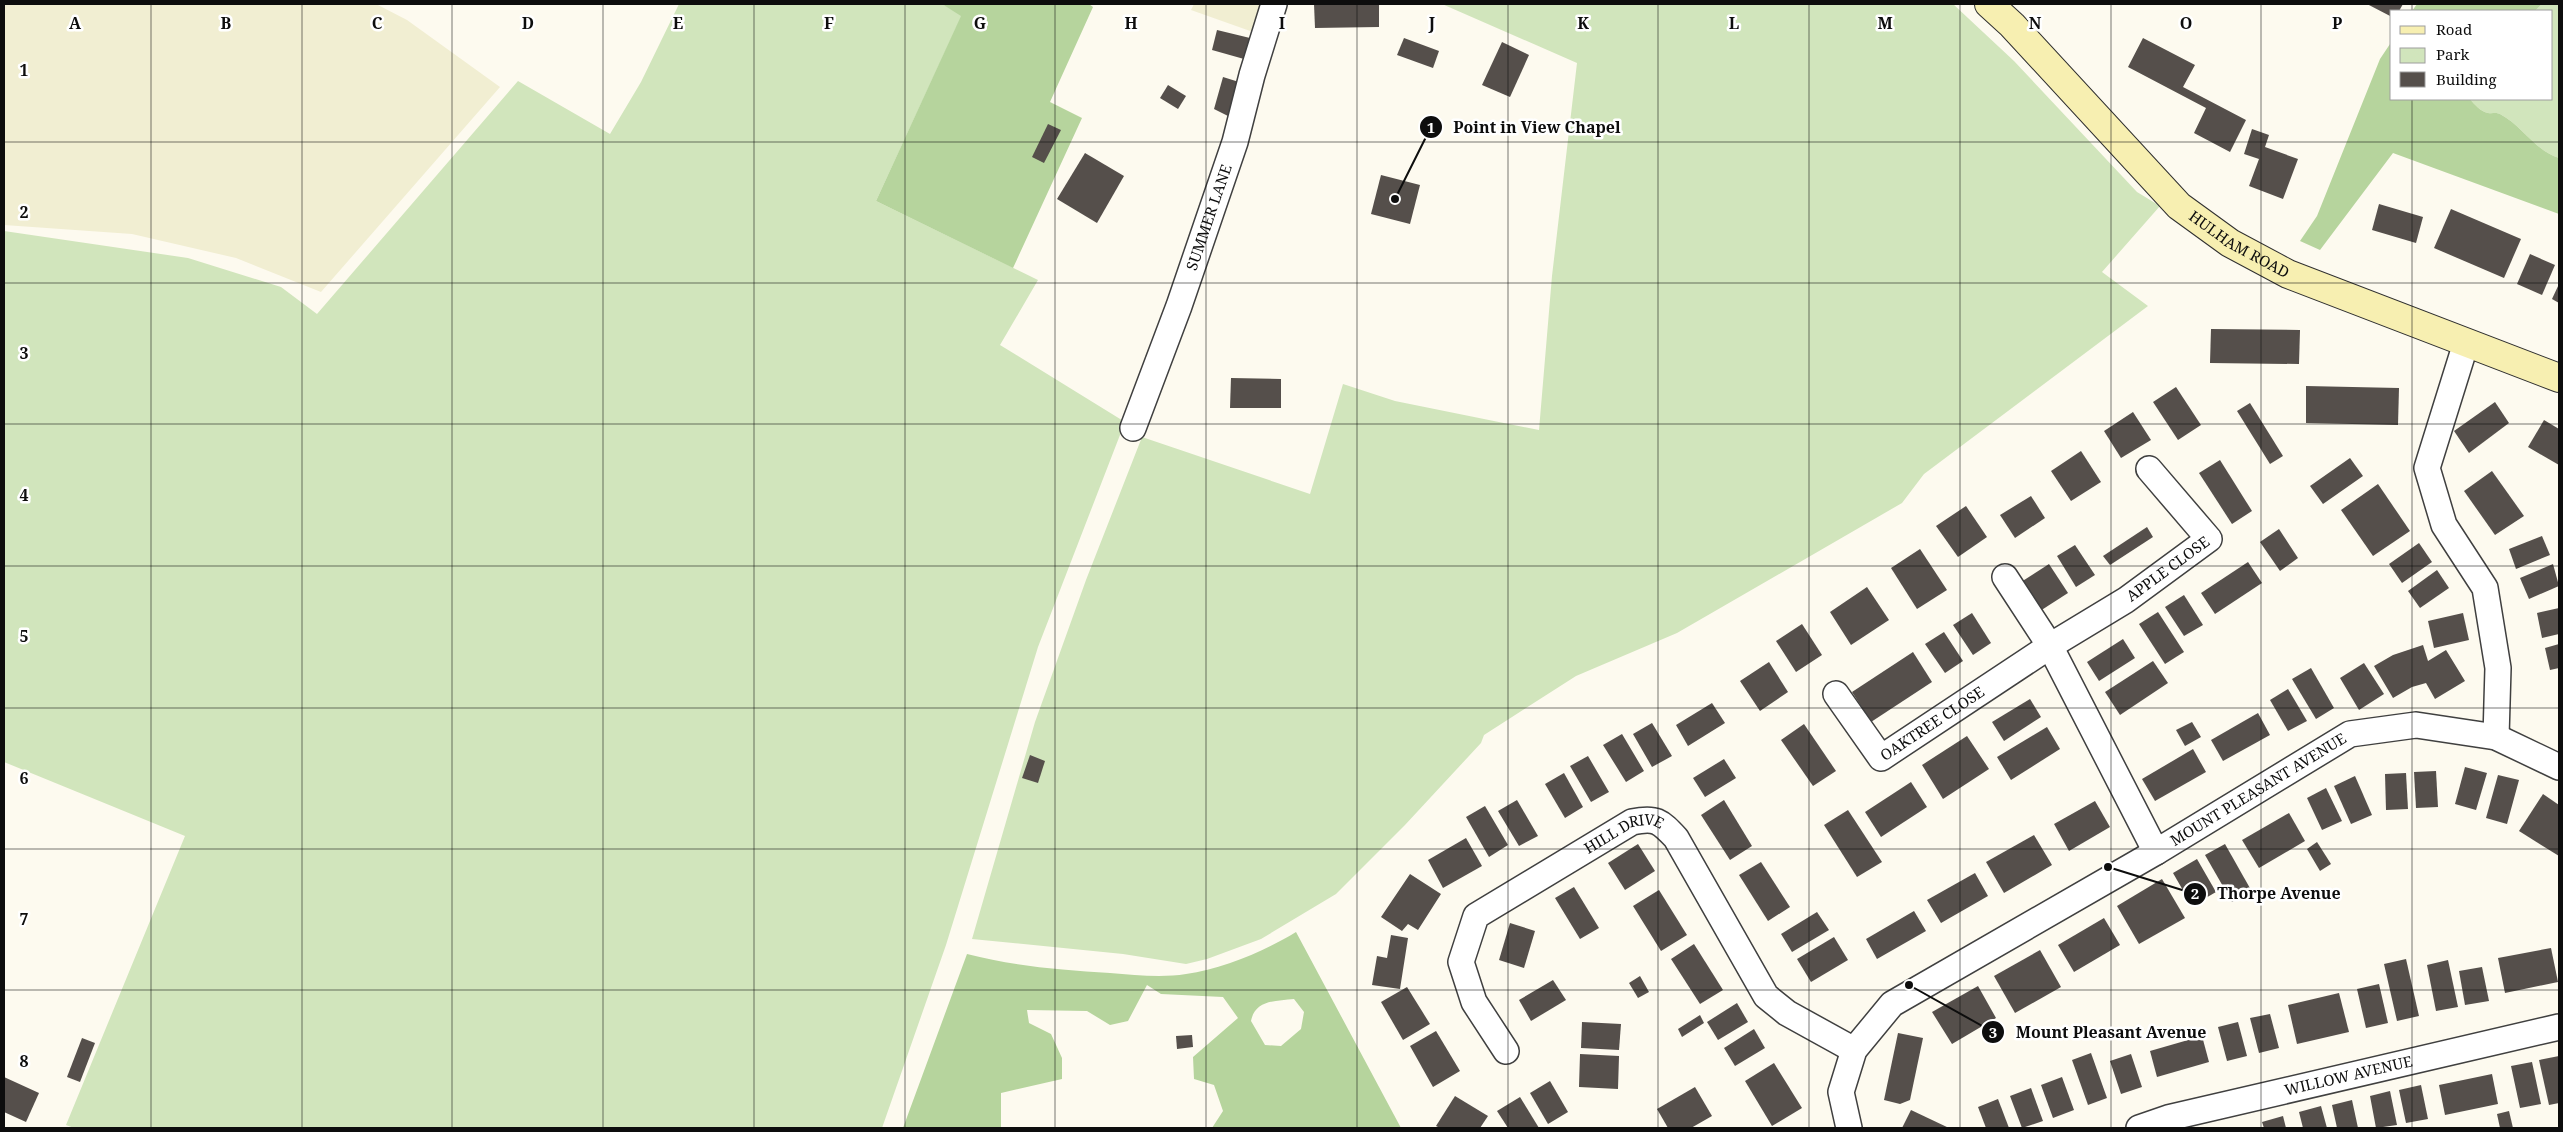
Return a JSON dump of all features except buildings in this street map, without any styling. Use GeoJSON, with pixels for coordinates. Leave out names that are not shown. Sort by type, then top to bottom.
{"type":"FeatureCollection","features":[{"type":"Feature","properties":{"kind":"street","name":"SUMMER LANE"},"geometry":{"type":"LineString","coordinates":[[1133,428],[1179,306],[1232,151],[1274,4]]}},
{"type":"Feature","properties":{"kind":"street","name":"HULHAM ROAD"},"geometry":{"type":"LineString","coordinates":[[1989,4],[2012,25],[2174,200],[2230,243],[2288,274],[2559,378]]}},
{"type":"Feature","properties":{"kind":"street"},"geometry":{"type":"LineString","coordinates":[[2466,343],[2427,468],[2444,525],[2485,588],[2498,668],[2496,737]]}},
{"type":"Feature","properties":{"kind":"street","name":"APPLE CLOSE"},"geometry":{"type":"LineString","coordinates":[[2050,646],[2126,600],[2209,539],[2149,469]]}},
{"type":"Feature","properties":{"kind":"street"},"geometry":{"type":"LineString","coordinates":[[2005,577],[2050,646],[2156,852]]}},
{"type":"Feature","properties":{"kind":"street","name":"OAKTREE CLOSE"},"geometry":{"type":"LineString","coordinates":[[1836,694],[1881,758],[2050,646]]}},
{"type":"Feature","properties":{"kind":"street","name":"MOUNT PLEASANT AVENUE"},"geometry":{"type":"LineString","coordinates":[[1849,1128],[1841,1092],[1854,1050],[1892,1004],[2156,852],[2350,734],[2416,724],[2496,737],[2559,767]]}},
{"type":"Feature","properties":{"kind":"street","name":"HILL DRIVE"},"geometry":{"type":"LineString","coordinates":[[1506,1051],[1474,1002],[1461,962],[1476,916],[1632,822],[1648,818],[1661,822],[1676,838],[1766,996],[1787,1014],[1854,1050]]}},
{"type":"Feature","properties":{"kind":"street","name":"WILLOW AVENUE"},"geometry":{"type":"LineString","coordinates":[[2139,1128],[2168,1118],[2559,1027]]}},
{"type":"Feature","properties":{"kind":"shaded area"},"geometry":{"type":"Polygon","coordinates":[[[4,4],[376,4],[407,20],[500,87],[321,292],[236,258],[132,234],[4,225],[4,4]]]}},
{"type":"Feature","properties":{"kind":"shaded area"},"geometry":{"type":"Polygon","coordinates":[[[1194,4],[1262,4],[1253,32],[1191,10],[1194,4]]]}},
{"type":"Feature","properties":{"kind":"green space"},"geometry":{"type":"Polygon","coordinates":[[[679,4],[942,4],[962,15],[876,201],[1038,280],[1000,345],[1125,422],[1038,647],[946,945],[882,1128],[74,1128],[66,1125],[185,836],[4,762],[4,231],[188,258],[281,287],[317,314],[518,81],[610,134],[641,82],[679,4]]]}},
{"type":"Feature","properties":{"kind":"green space"},"geometry":{"type":"Polygon","coordinates":[[[942,4],[1089,4],[1093,7],[1050,102],[1082,118],[1013,268],[876,201],[961,16],[942,4]]]}},
{"type":"Feature","properties":{"kind":"green space"},"geometry":{"type":"Polygon","coordinates":[[[1442,4],[1953,4],[2014,61],[2137,192],[2160,206],[2102,272],[2148,306],[1924,474],[1902,503],[1677,633],[1576,676],[1484,735],[1481,743],[1405,825],[1336,894],[1261,939],[1207,959],[1186,964],[1123,954],[972,939],[1035,722],[1086,580],[1142,437],[1310,494],[1343,384],[1395,401],[1539,430],[1552,276],[1577,63],[1442,4]]]}},
{"type":"Feature","properties":{"kind":"green space"},"geometry":{"type":"Polygon","coordinates":[[[2417,4],[2542,4],[2536,10],[2413,10],[2417,4]]]}},
{"type":"Feature","properties":{"kind":"green space"},"geometry":{"type":"Polygon","coordinates":[[[2542,4],[2559,4],[2559,158],[2535,144],[2508,119],[2498,113],[2483,111],[2471,100],[2553,100],[2553,10],[2536,10],[2542,4]]]}},
{"type":"Feature","properties":{"kind":"green space"},"geometry":{"type":"Polygon","coordinates":[[[2390,44],[2390,100],[2471,100],[2483,111],[2498,113],[2508,119],[2535,144],[2559,158],[2559,214],[2393,153],[2320,250],[2300,241],[2317,216],[2380,59],[2390,44]]]}},
{"type":"Feature","properties":{"kind":"green space"},"geometry":{"type":"Polygon","coordinates":[[[1296,932],[1401,1128],[1212,1128],[1223,1111],[1214,1085],[1194,1079],[1193,1057],[1238,1018],[1223,997],[1161,994],[1147,985],[1128,1021],[1110,1025],[1087,1011],[1027,1010],[1029,1023],[1051,1034],[1062,1058],[1062,1079],[1001,1093],[1001,1128],[903,1128],[967,954],[1002,962],[1056,969],[1168,976],[1200,972],[1229,964],[1296,932]],[[1294,999],[1274,1001],[1257,1009],[1251,1021],[1265,1045],[1281,1046],[1301,1029],[1304,1012],[1294,999]]]}},
{"type":"Feature","properties":{"kind":"place","name":"Point in View Chapel"},"geometry":{"type":"Point","coordinates":[1395,199]}},
{"type":"Feature","properties":{"kind":"place","name":"Thorpe Avenue"},"geometry":{"type":"Point","coordinates":[2108,867]}},
{"type":"Feature","properties":{"kind":"place","name":"Mount Pleasant Avenue"},"geometry":{"type":"Point","coordinates":[1909,985]}}]}
